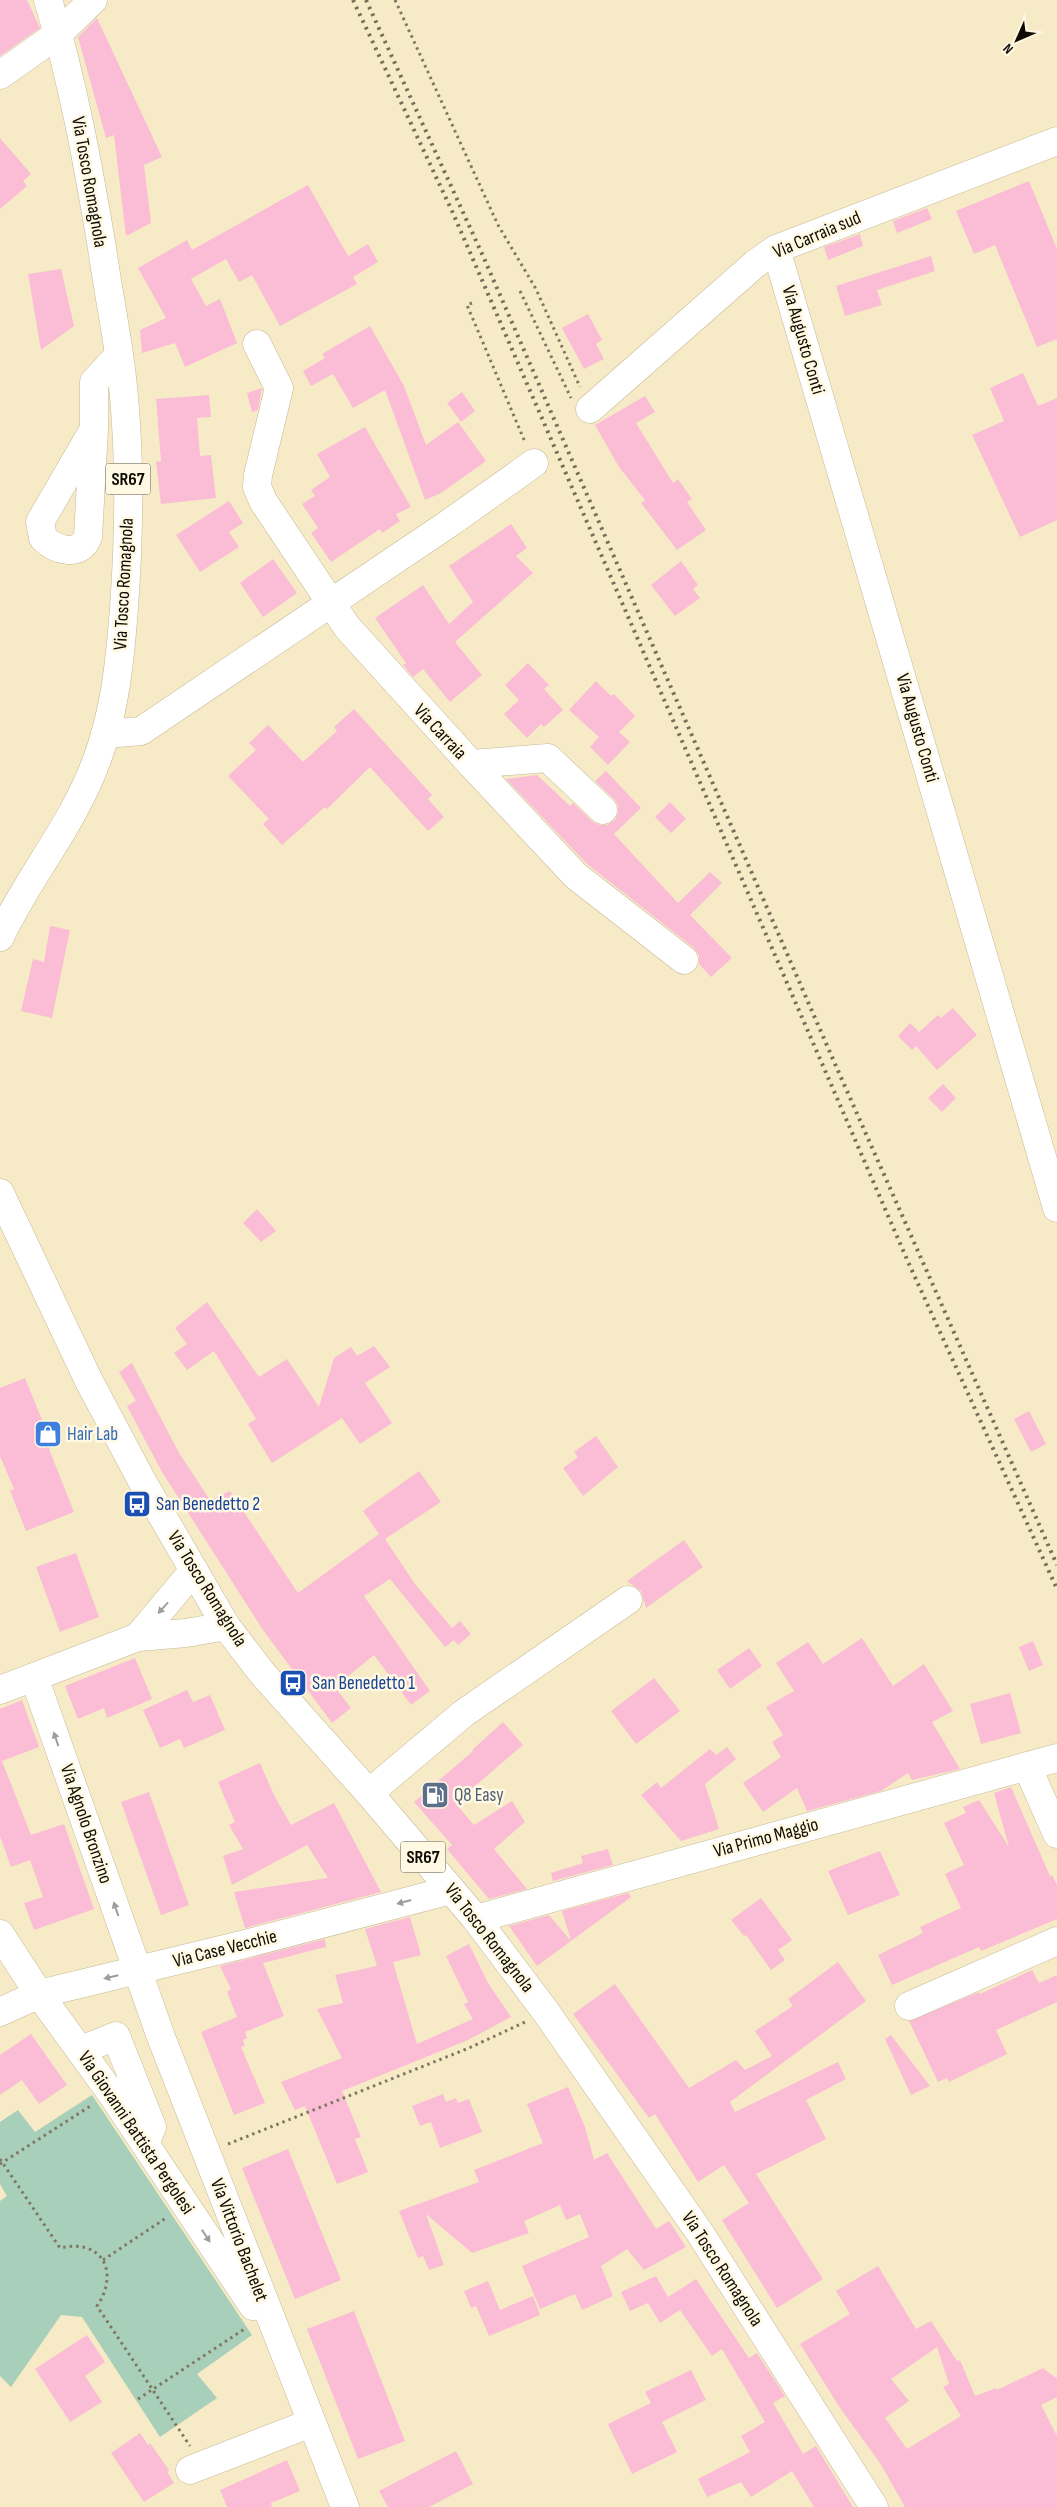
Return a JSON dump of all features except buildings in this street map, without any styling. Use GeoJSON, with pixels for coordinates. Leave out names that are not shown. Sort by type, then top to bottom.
{"type":"FeatureCollection","features":[{"type":"Feature","properties":{"kind":"street","name":"Via Tosco Romagnola"},"geometry":{"type":"LineString","coordinates":[[2,931],[62,832],[96,762],[106,734],[119,660],[128,524],[128,458],[119,355],[92,185],[58,34],[48,0]]}},
{"type":"Feature","properties":{"kind":"street"},"geometry":{"type":"LineString","coordinates":[[0,75],[58,34],[94,0]]}},
{"type":"Feature","properties":{"kind":"street","name":"Via Carraia sud"},"geometry":{"type":"LineString","coordinates":[[590,409],[755,264],[776,249],[1057,141]]}},
{"type":"Feature","properties":{"kind":"street","name":"Via Augusto Conti"},"geometry":{"type":"LineString","coordinates":[[776,249],[1057,1208]]}},
{"type":"Feature","properties":{"kind":"street","name":"Via Carraia"},"geometry":{"type":"LineString","coordinates":[[257,344],[279,388],[260,461],[257,487],[262,501],[331,604],[364,648],[471,764],[548,758],[603,810]]}},
{"type":"Feature","properties":{"kind":"street"},"geometry":{"type":"LineString","coordinates":[[94,430],[94,382],[119,355]]}},
{"type":"Feature","properties":{"kind":"street"},"geometry":{"type":"LineString","coordinates":[[106,734],[141,731],[331,604],[534,463]]}},
{"type":"Feature","properties":{"kind":"street"},"geometry":{"type":"LineString","coordinates":[[471,764],[576,876],[684,960]]}},
{"type":"Feature","properties":{"kind":"street","name":"Via Tosco Romagnola"},"geometry":{"type":"LineString","coordinates":[[0,1193],[88,1379],[142,1481],[226,1626],[286,1701],[369,1793],[476,1919],[546,2012],[700,2233],[874,2507]]}},
{"type":"Feature","properties":{"kind":"street"},"geometry":{"type":"LineString","coordinates":[[138,1637],[194,1570]]}},
{"type":"Feature","properties":{"kind":"street"},"geometry":{"type":"LineString","coordinates":[[369,1793],[464,1713],[628,1600]]}},
{"type":"Feature","properties":{"kind":"street"},"geometry":{"type":"LineString","coordinates":[[0,1690],[138,1637],[186,1633],[226,1626]]}},
{"type":"Feature","properties":{"kind":"street","name":"Via Agnolo Bronzino"},"geometry":{"type":"LineString","coordinates":[[34,1677],[138,1971]]}},
{"type":"Feature","properties":{"kind":"street","name":"Via Primo Maggio"},"geometry":{"type":"LineString","coordinates":[[476,1919],[1057,1758]]}},
{"type":"Feature","properties":{"kind":"street"},"geometry":{"type":"LineString","coordinates":[[1027,1766],[1057,1834]]}},
{"type":"Feature","properties":{"kind":"street","name":"Via Case Vecchie"},"geometry":{"type":"LineString","coordinates":[[0,2012],[39,1994],[138,1971],[451,1890]]}},
{"type":"Feature","properties":{"kind":"street","name":"Via Giovanni Battista Pergolesi"},"geometry":{"type":"LineString","coordinates":[[0,1934],[39,1994],[111,2093],[185,2205],[268,2324]]}},
{"type":"Feature","properties":{"kind":"street"},"geometry":{"type":"LineString","coordinates":[[909,2006],[1057,1941]]}},
{"type":"Feature","properties":{"kind":"street","name":"Via Vittorio Bachelet"},"geometry":{"type":"LineString","coordinates":[[138,1971],[268,2324],[345,2507]]}},
{"type":"Feature","properties":{"kind":"street"},"geometry":{"type":"LineString","coordinates":[[81,2050],[116,2036],[152,2127],[145,2144]]}},
{"type":"Feature","properties":{"kind":"street"},"geometry":{"type":"LineString","coordinates":[[196,2468],[311,2423]]}},
{"type":"Feature","properties":{"kind":"path"},"geometry":{"type":"LineString","coordinates":[[395,0],[498,225],[536,289],[590,409],[580,417],[520,291]]}},
{"type":"Feature","properties":{"kind":"path"},"geometry":{"type":"LineString","coordinates":[[472,303],[467,305],[534,463]]}},
{"type":"Feature","properties":{"kind":"path"},"geometry":{"type":"LineString","coordinates":[[206,2154],[469,2048],[546,2012]]}},
{"type":"Feature","properties":{"kind":"path"},"geometry":{"type":"LineString","coordinates":[[111,2093],[1,2162],[60,2248],[73,2245],[86,2246],[99,2254],[103,2260],[107,2275],[106,2287],[104,2295],[97,2306],[153,2390],[196,2468]]}},
{"type":"Feature","properties":{"kind":"path"},"geometry":{"type":"LineString","coordinates":[[103,2260],[185,2205]]}},
{"type":"Feature","properties":{"kind":"path"},"geometry":{"type":"LineString","coordinates":[[138,2399],[268,2324]]}},
{"type":"Feature","properties":{"kind":"green space"},"geometry":{"type":"Polygon","coordinates":[[[92,2095],[252,2335],[197,2374],[217,2398],[160,2437],[82,2317],[61,2315],[11,2387],[0,2376],[0,2201],[7,2196],[0,2184],[0,2122],[18,2110],[35,2132],[92,2095]]]}},
{"type":"Feature","properties":{"kind":"railway"},"geometry":{"type":"LineString","coordinates":[[353,0],[452,211],[909,1264],[1057,1589]]}},
{"type":"Feature","properties":{"kind":"railway"},"geometry":{"type":"LineString","coordinates":[[366,0],[483,256],[839,1073],[1057,1565]]}},
{"type":"Feature","properties":{"kind":"place","name":"Hair Lab"},"geometry":{"type":"Point","coordinates":[48,1434]}},
{"type":"Feature","properties":{"kind":"place","name":"San Benedetto 2"},"geometry":{"type":"Point","coordinates":[137,1504]}},
{"type":"Feature","properties":{"kind":"place","name":"San Benedetto 1"},"geometry":{"type":"Point","coordinates":[293,1683]}},
{"type":"Feature","properties":{"kind":"place","name":"Q8 Easy"},"geometry":{"type":"Point","coordinates":[435,1795]}}]}
